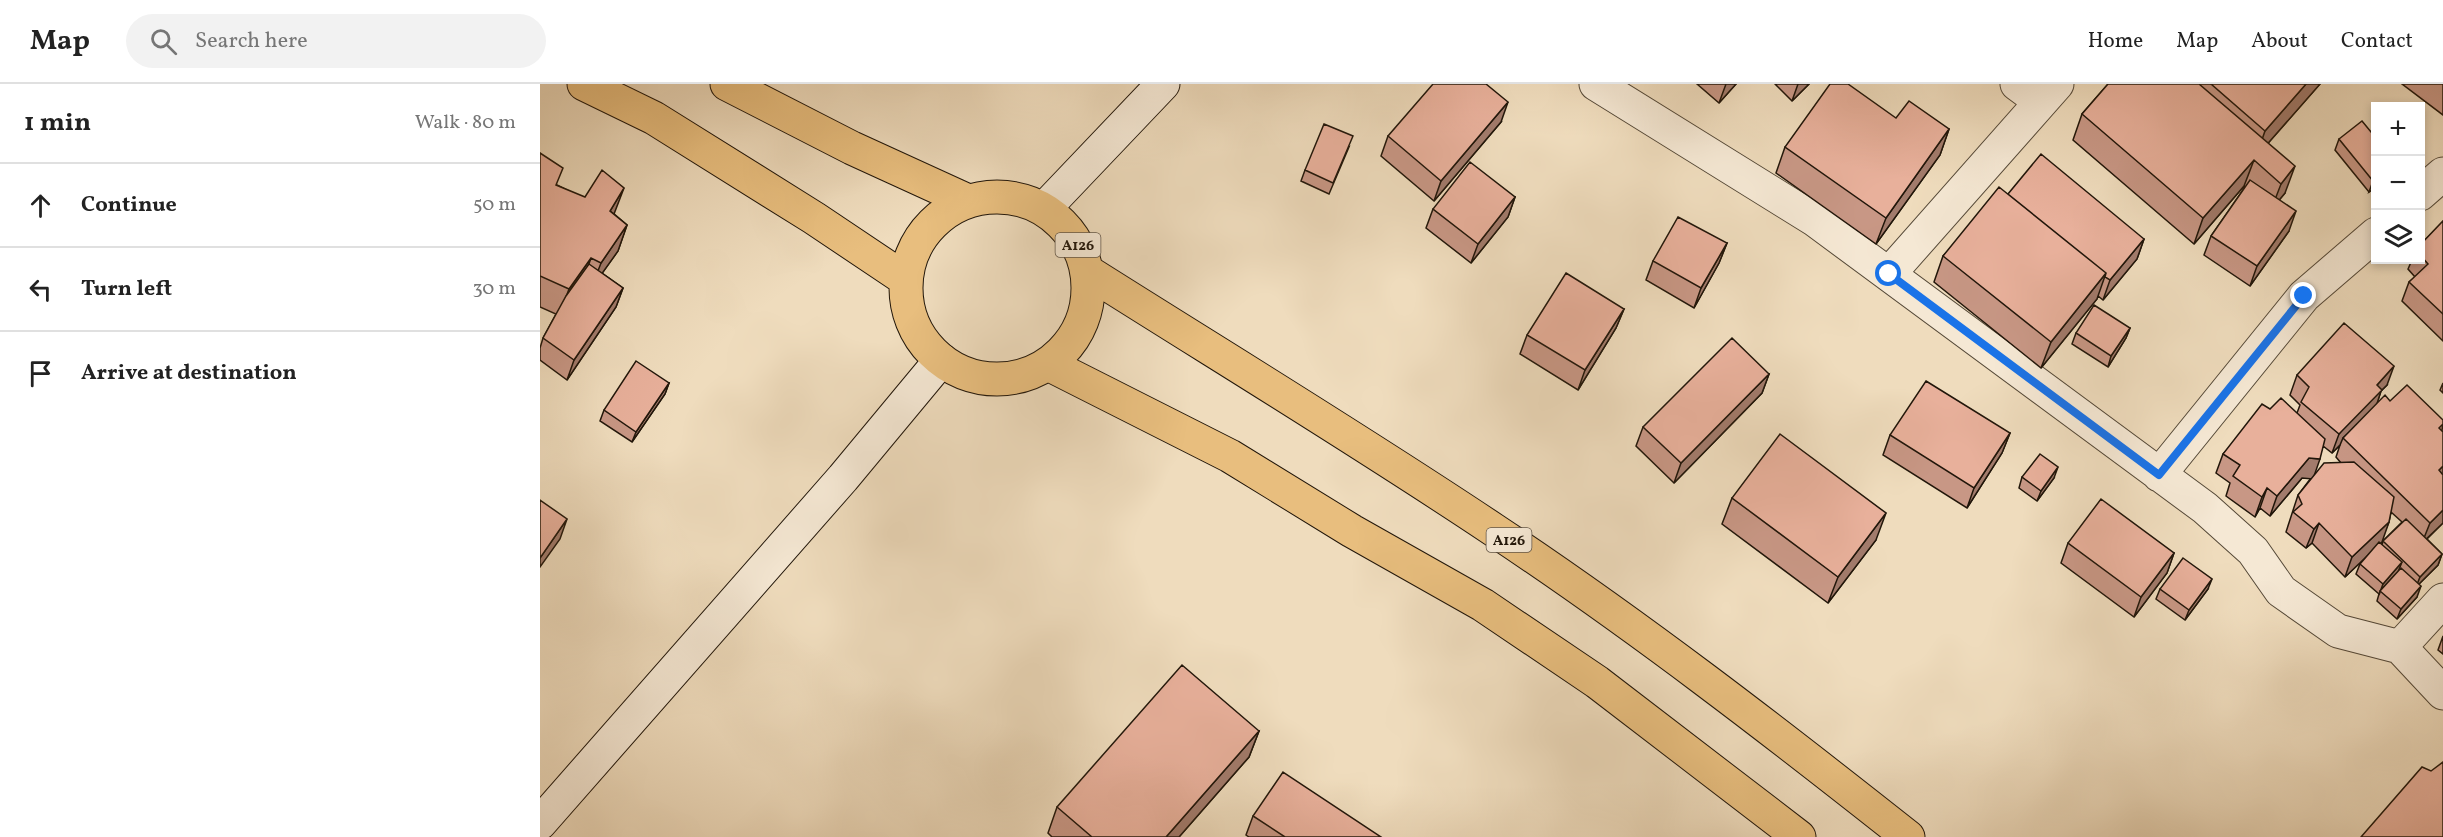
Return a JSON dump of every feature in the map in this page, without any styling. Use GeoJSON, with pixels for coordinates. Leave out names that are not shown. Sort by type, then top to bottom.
{"type":"FeatureCollection","features":[{"type":"Feature","properties":{"kind":"highway"},"geometry":{"type":"LineString","coordinates":[[584,84],[654,118],[814,218],[905,279]]}},
{"type":"Feature","properties":{"kind":"highway"},"geometry":{"type":"LineString","coordinates":[[727,84],[852,148],[968,201]]}},
{"type":"Feature","properties":{"kind":"highway","name":"A126"},"geometry":{"type":"LineString","coordinates":[[994,196],[1020,199],[1044,209],[1065,226],[1080,247],[1088,272],[1088,299],[1082,324],[1068,346],[1048,364],[1014,377],[996,379],[978,376],[959,370],[941,360],[916,330],[908,305],[905,279],[912,254],[925,231],[944,212],[968,201],[994,196]]}},
{"type":"Feature","properties":{"kind":"highway","name":"A126"},"geometry":{"type":"LineString","coordinates":[[1088,272],[1504,536],[1635,628],[1766,726],[1908,837]]}},
{"type":"Feature","properties":{"kind":"highway"},"geometry":{"type":"LineString","coordinates":[[1048,364],[1230,456],[1352,531],[1483,605],[1597,682],[1799,837]]}},
{"type":"Feature","properties":{"kind":"street"},"geometry":{"type":"LineString","coordinates":[[1044,209],[1163,84]]}},
{"type":"Feature","properties":{"kind":"street"},"geometry":{"type":"LineString","coordinates":[[1605,86],[1815,220],[2205,508],[2253,551],[2281,591],[2338,631],[2400,647],[2443,693]]}},
{"type":"Feature","properties":{"kind":"street"},"geometry":{"type":"LineString","coordinates":[[1889,274],[2038,90]]}},
{"type":"Feature","properties":{"kind":"street"},"geometry":{"type":"LineString","coordinates":[[2425,190],[2443,174]]}},
{"type":"Feature","properties":{"kind":"street"},"geometry":{"type":"LineString","coordinates":[[2159,475],[2304,296],[2371,238]]}},
{"type":"Feature","properties":{"kind":"street"},"geometry":{"type":"LineString","coordinates":[[540,823],[843,478],[941,360]]}},
{"type":"Feature","properties":{"kind":"street"},"geometry":{"type":"LineString","coordinates":[[2400,647],[2443,600]]}},
{"type":"Feature","properties":{"kind":"street"},"geometry":{"type":"LineString","coordinates":[[2400,647],[2443,608]]}},
{"type":"Feature","properties":{"kind":"building"},"geometry":{"type":"Polygon","coordinates":[[[1433,84],[1486,84],[1508,102],[1441,181],[1388,136],[1433,84]]]}},
{"type":"Feature","properties":{"kind":"building"},"geometry":{"type":"Polygon","coordinates":[[[1830,84],[1848,84],[1896,118],[1909,101],[1949,129],[1886,218],[1785,147],[1830,84]]]}},
{"type":"Feature","properties":{"kind":"building"},"geometry":{"type":"Polygon","coordinates":[[[2108,84],[2199,84],[2295,166],[2281,184],[2254,160],[2203,218],[2082,114],[2108,84]]]}},
{"type":"Feature","properties":{"kind":"building"},"geometry":{"type":"Polygon","coordinates":[[[2211,84],[2306,84],[2265,131],[2211,84]]]}},
{"type":"Feature","properties":{"kind":"building"},"geometry":{"type":"Polygon","coordinates":[[[2362,121],[2371,132],[2371,179],[2339,139],[2362,121]]]}},
{"type":"Feature","properties":{"kind":"building"},"geometry":{"type":"Polygon","coordinates":[[[1324,124],[1353,136],[1333,183],[1305,170],[1324,124]]]}},
{"type":"Feature","properties":{"kind":"building"},"geometry":{"type":"Polygon","coordinates":[[[540,153],[563,168],[556,185],[585,197],[602,170],[624,188],[610,211],[627,225],[601,263],[591,258],[569,289],[540,276],[540,153]]]}},
{"type":"Feature","properties":{"kind":"building"},"geometry":{"type":"Polygon","coordinates":[[[2041,154],[2144,239],[2110,280],[2105,277],[2106,273],[2008,194],[2041,154]]]}},
{"type":"Feature","properties":{"kind":"building"},"geometry":{"type":"Polygon","coordinates":[[[1470,162],[1515,197],[1478,244],[1433,209],[1470,162]]]}},
{"type":"Feature","properties":{"kind":"building"},"geometry":{"type":"Polygon","coordinates":[[[2250,180],[2296,211],[2257,266],[2211,236],[2250,180]]]}},
{"type":"Feature","properties":{"kind":"building"},"geometry":{"type":"Polygon","coordinates":[[[1999,187],[2106,273],[2051,342],[1943,256],[1999,187]]]}},
{"type":"Feature","properties":{"kind":"building"},"geometry":{"type":"Polygon","coordinates":[[[1678,217],[1727,243],[1701,288],[1653,261],[1678,217]]]}},
{"type":"Feature","properties":{"kind":"building"},"geometry":{"type":"Polygon","coordinates":[[[2443,221],[2443,314],[2409,282],[2428,264],[2425,261],[2425,240],[2443,221]]]}},
{"type":"Feature","properties":{"kind":"building"},"geometry":{"type":"Polygon","coordinates":[[[589,264],[623,288],[574,360],[543,338],[566,296],[589,264]]]}},
{"type":"Feature","properties":{"kind":"building"},"geometry":{"type":"Polygon","coordinates":[[[1566,273],[1624,309],[1585,370],[1527,335],[1566,273]]]}},
{"type":"Feature","properties":{"kind":"building"},"geometry":{"type":"Polygon","coordinates":[[[2094,305],[2130,328],[2111,356],[2076,333],[2094,305]]]}},
{"type":"Feature","properties":{"kind":"building"},"geometry":{"type":"Polygon","coordinates":[[[2344,323],[2394,366],[2377,385],[2382,390],[2339,434],[2301,402],[2309,387],[2297,375],[2344,323]]]}},
{"type":"Feature","properties":{"kind":"building"},"geometry":{"type":"Polygon","coordinates":[[[1732,338],[1769,374],[1681,463],[1643,427],[1732,338]]]}},
{"type":"Feature","properties":{"kind":"building"},"geometry":{"type":"Polygon","coordinates":[[[636,361],[669,383],[636,432],[604,410],[636,361]]]}},
{"type":"Feature","properties":{"kind":"building"},"geometry":{"type":"Polygon","coordinates":[[[1926,381],[2010,433],[1974,488],[1890,435],[1926,381]]]}},
{"type":"Feature","properties":{"kind":"building"},"geometry":{"type":"Polygon","coordinates":[[[2407,385],[2443,420],[2439,428],[2443,432],[2443,466],[2439,470],[2443,475],[2443,510],[2430,523],[2343,438],[2385,395],[2390,401],[2407,385]]]}},
{"type":"Feature","properties":{"kind":"building"},"geometry":{"type":"Polygon","coordinates":[[[2281,398],[2325,439],[2320,459],[2309,458],[2277,496],[2267,488],[2262,497],[2233,476],[2240,465],[2223,454],[2262,404],[2270,409],[2281,398]]]}},
{"type":"Feature","properties":{"kind":"building"},"geometry":{"type":"Polygon","coordinates":[[[1780,434],[1886,513],[1838,577],[1732,498],[1780,434]]]}},
{"type":"Feature","properties":{"kind":"building"},"geometry":{"type":"Polygon","coordinates":[[[2040,454],[2058,467],[2041,491],[2022,477],[2040,454]]]}},
{"type":"Feature","properties":{"kind":"building"},"geometry":{"type":"Polygon","coordinates":[[[2354,462],[2394,497],[2389,522],[2352,557],[2319,523],[2314,529],[2293,512],[2302,504],[2298,495],[2324,463],[2354,462]]]}},
{"type":"Feature","properties":{"kind":"building"},"geometry":{"type":"Polygon","coordinates":[[[2101,499],[2174,553],[2141,597],[2068,543],[2101,499]]]}},
{"type":"Feature","properties":{"kind":"building"},"geometry":{"type":"Polygon","coordinates":[[[540,500],[567,519],[540,558],[540,500]]]}},
{"type":"Feature","properties":{"kind":"building"},"geometry":{"type":"Polygon","coordinates":[[[2406,519],[2442,554],[2420,577],[2383,541],[2406,519]]]}},
{"type":"Feature","properties":{"kind":"building"},"geometry":{"type":"Polygon","coordinates":[[[2379,542],[2402,562],[2383,584],[2360,564],[2379,542]]]}},
{"type":"Feature","properties":{"kind":"building"},"geometry":{"type":"Polygon","coordinates":[[[2183,558],[2212,579],[2189,610],[2160,589],[2183,558]]]}},
{"type":"Feature","properties":{"kind":"building"},"geometry":{"type":"Polygon","coordinates":[[[2401,568],[2421,586],[2401,609],[2380,591],[2401,568]]]}},
{"type":"Feature","properties":{"kind":"building"},"geometry":{"type":"Polygon","coordinates":[[[1182,665],[1259,731],[1166,837],[1092,837],[1057,807],[1182,665]]]}},
{"type":"Feature","properties":{"kind":"building"},"geometry":{"type":"Polygon","coordinates":[[[2443,762],[2443,837],[2361,837],[2422,767],[2431,771],[2443,762]]]}},
{"type":"Feature","properties":{"kind":"building"},"geometry":{"type":"Polygon","coordinates":[[[1283,772],[1381,837],[1285,837],[1253,816],[1283,772]]]}},
{"type":"Feature","properties":{"kind":"route"},"geometry":{"type":"LineString","coordinates":[[1889,274],[2159,475],[2304,296]]}}]}
